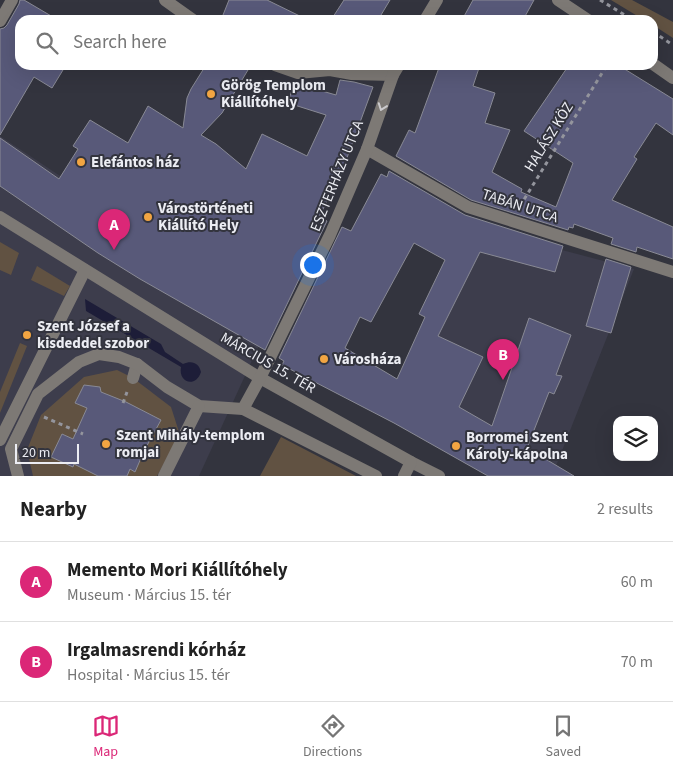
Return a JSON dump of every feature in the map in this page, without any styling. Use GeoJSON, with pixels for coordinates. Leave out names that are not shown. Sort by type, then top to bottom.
{"type":"FeatureCollection","features":[{"type":"Feature","properties":{"kind":"street"},"geometry":{"type":"LineString","coordinates":[[0,21],[12,0]]}},
{"type":"Feature","properties":{"kind":"street"},"geometry":{"type":"LineString","coordinates":[[164,0],[186,15]]}},
{"type":"Feature","properties":{"kind":"street"},"geometry":{"type":"LineString","coordinates":[[428,15],[437,0]]}},
{"type":"Feature","properties":{"kind":"street"},"geometry":{"type":"LineString","coordinates":[[558,0],[580,15]]}},
{"type":"Feature","properties":{"kind":"street"},"geometry":{"type":"LineString","coordinates":[[658,68],[673,78]]}},
{"type":"Feature","properties":{"kind":"street"},"geometry":{"type":"LineString","coordinates":[[289,70],[298,73],[330,70],[352,74],[396,70]]}},
{"type":"Feature","properties":{"kind":"street","name":"ESZTERHÁZY UTCA"},"geometry":{"type":"LineString","coordinates":[[243,409],[330,235],[367,149],[396,70]]}},
{"type":"Feature","properties":{"kind":"street","name":"TABÁN UTCA"},"geometry":{"type":"LineString","coordinates":[[367,149],[468,207],[673,272]]}},
{"type":"Feature","properties":{"kind":"street","name":"MÁRCIUS 15. TÉR"},"geometry":{"type":"LineString","coordinates":[[0,217],[260,378],[411,462],[440,476]]}},
{"type":"Feature","properties":{"kind":"street"},"geometry":{"type":"LineString","coordinates":[[0,440],[85,270]]}},
{"type":"Feature","properties":{"kind":"street"},"geometry":{"type":"LineString","coordinates":[[18,476],[11,450],[35,414],[38,394],[79,362],[99,354],[119,357],[138,364],[167,387],[198,406],[243,409],[376,476]]}},
{"type":"Feature","properties":{"kind":"street"},"geometry":{"type":"LineString","coordinates":[[133,378],[138,364]]}},
{"type":"Feature","properties":{"kind":"street"},"geometry":{"type":"LineString","coordinates":[[164,476],[198,406]]}},
{"type":"Feature","properties":{"kind":"street"},"geometry":{"type":"LineString","coordinates":[[404,476],[411,462]]}},
{"type":"Feature","properties":{"kind":"path"},"geometry":{"type":"LineString","coordinates":[[600,0],[625,15]]}},
{"type":"Feature","properties":{"kind":"path"},"geometry":{"type":"LineString","coordinates":[[658,35],[673,45]]}},
{"type":"Feature","properties":{"kind":"path","name":"HALÁSZ KÖZ"},"geometry":{"type":"LineString","coordinates":[[510,221],[605,70]]}},
{"type":"Feature","properties":{"kind":"path"},"geometry":{"type":"LineString","coordinates":[[35,414],[83,434]]}},
{"type":"Feature","properties":{"kind":"shaded area"},"geometry":{"type":"Polygon","coordinates":[[[611,0],[632,0],[673,22],[673,38],[658,28],[658,15],[636,15],[611,0]]]}},
{"type":"Feature","properties":{"kind":"shaded area"},"geometry":{"type":"Polygon","coordinates":[[[0,136],[272,317],[199,476],[0,476],[0,136]]]}},
{"type":"Feature","properties":{"kind":"shaded area"},"geometry":{"type":"Polygon","coordinates":[[[490,231],[634,269],[552,476],[493,476],[394,423],[490,231]]]}},
{"type":"Feature","properties":{"kind":"shaded area"},"geometry":{"type":"Polygon","coordinates":[[[0,242],[19,253],[11,275],[0,270],[0,242]]]}},
{"type":"Feature","properties":{"kind":"shaded area"},"geometry":{"type":"Polygon","coordinates":[[[37,266],[70,286],[64,296],[31,280],[37,266]]]}},
{"type":"Feature","properties":{"kind":"shaded area"},"geometry":{"type":"Polygon","coordinates":[[[85,299],[161,344],[165,352],[183,364],[192,362],[197,364],[201,372],[199,377],[192,382],[185,380],[182,377],[181,367],[86,311],[85,299]]]}},
{"type":"Feature","properties":{"kind":"shaded area"},"geometry":{"type":"Polygon","coordinates":[[[20,343],[27,346],[0,413],[0,392],[20,343]]]}},
{"type":"Feature","properties":{"kind":"shaded area"},"geometry":{"type":"Polygon","coordinates":[[[117,370],[133,378],[171,407],[180,435],[157,476],[33,476],[27,450],[41,415],[84,377],[117,370]]]}},
{"type":"Feature","properties":{"kind":"shaded area"},"geometry":{"type":"Polygon","coordinates":[[[281,437],[356,476],[260,476],[281,437]]]}},
{"type":"Feature","properties":{"kind":"building"},"geometry":{"type":"Polygon","coordinates":[[[20,0],[24,0],[50,15],[15,15],[15,70],[63,70],[52,88],[34,77],[0,135],[0,29],[7,25],[20,0]]]}},
{"type":"Feature","properties":{"kind":"building"},"geometry":{"type":"Polygon","coordinates":[[[229,0],[267,0],[298,15],[223,15],[229,0]]]}},
{"type":"Feature","properties":{"kind":"building"},"geometry":{"type":"Polygon","coordinates":[[[344,0],[390,0],[381,15],[334,15],[344,0]]]}},
{"type":"Feature","properties":{"kind":"building"},"geometry":{"type":"Polygon","coordinates":[[[473,0],[534,0],[526,15],[465,15],[473,0]]]}},
{"type":"Feature","properties":{"kind":"building"},"geometry":{"type":"Polygon","coordinates":[[[203,70],[248,70],[222,113],[201,135],[216,144],[246,169],[262,134],[307,156],[326,115],[288,103],[294,83],[336,95],[340,80],[373,87],[341,174],[319,217],[327,221],[265,350],[140,279],[98,253],[0,186],[0,138],[59,179],[78,149],[73,146],[90,120],[128,143],[148,106],[183,128],[187,98],[203,70]]]}},
{"type":"Feature","properties":{"kind":"building"},"geometry":{"type":"Polygon","coordinates":[[[438,70],[478,70],[473,86],[495,93],[485,123],[510,130],[492,172],[522,189],[521,192],[556,207],[573,163],[524,131],[566,70],[626,70],[673,99],[673,135],[656,123],[634,157],[637,159],[612,200],[673,227],[673,259],[637,247],[636,252],[611,244],[613,238],[574,224],[573,228],[569,227],[568,230],[471,200],[396,156],[409,130],[415,133],[438,70]]]}},
{"type":"Feature","properties":{"kind":"building"},"geometry":{"type":"Polygon","coordinates":[[[389,171],[465,215],[563,246],[555,272],[480,252],[438,336],[483,357],[459,407],[492,426],[529,318],[571,335],[556,375],[562,376],[554,394],[549,392],[527,448],[574,476],[488,476],[394,423],[282,365],[284,361],[279,358],[342,227],[351,231],[381,174],[387,177],[389,171]],[[414,243],[371,322],[360,317],[345,348],[397,379],[425,317],[419,314],[445,260],[414,243]]]}},
{"type":"Feature","properties":{"kind":"building"},"geometry":{"type":"Polygon","coordinates":[[[606,259],[631,267],[611,333],[586,326],[606,259]]]}},
{"type":"Feature","properties":{"kind":"building"},"geometry":{"type":"Polygon","coordinates":[[[84,385],[100,387],[101,392],[126,402],[161,420],[135,472],[130,469],[127,476],[98,476],[74,464],[73,467],[51,457],[62,434],[73,439],[87,408],[75,403],[84,385]]]}},
{"type":"Feature","properties":{"kind":"place","name":"Görög Templom Kiállítóhely"},"geometry":{"type":"Point","coordinates":[211,94]}},
{"type":"Feature","properties":{"kind":"place","name":"Elefántos ház"},"geometry":{"type":"Point","coordinates":[81,162]}},
{"type":"Feature","properties":{"kind":"place","name":"Várostörténeti Kiállító Hely"},"geometry":{"type":"Point","coordinates":[148,217]}},
{"type":"Feature","properties":{"kind":"place","name":"Memento Mori Kiállítóhely"},"geometry":{"type":"Point","coordinates":[114,250]}},
{"type":"Feature","properties":{"kind":"place","name":"Szent József a kisdeddel szobor"},"geometry":{"type":"Point","coordinates":[27,335]}},
{"type":"Feature","properties":{"kind":"place","name":"Városháza"},"geometry":{"type":"Point","coordinates":[324,359]}},
{"type":"Feature","properties":{"kind":"place","name":"Irgalmasrendi kórház"},"geometry":{"type":"Point","coordinates":[503,380]}},
{"type":"Feature","properties":{"kind":"place","name":"Szent Mihály-templom romjai"},"geometry":{"type":"Point","coordinates":[106,444]}},
{"type":"Feature","properties":{"kind":"place","name":"Borromei Szent Károly-kápolna"},"geometry":{"type":"Point","coordinates":[456,446]}}]}
